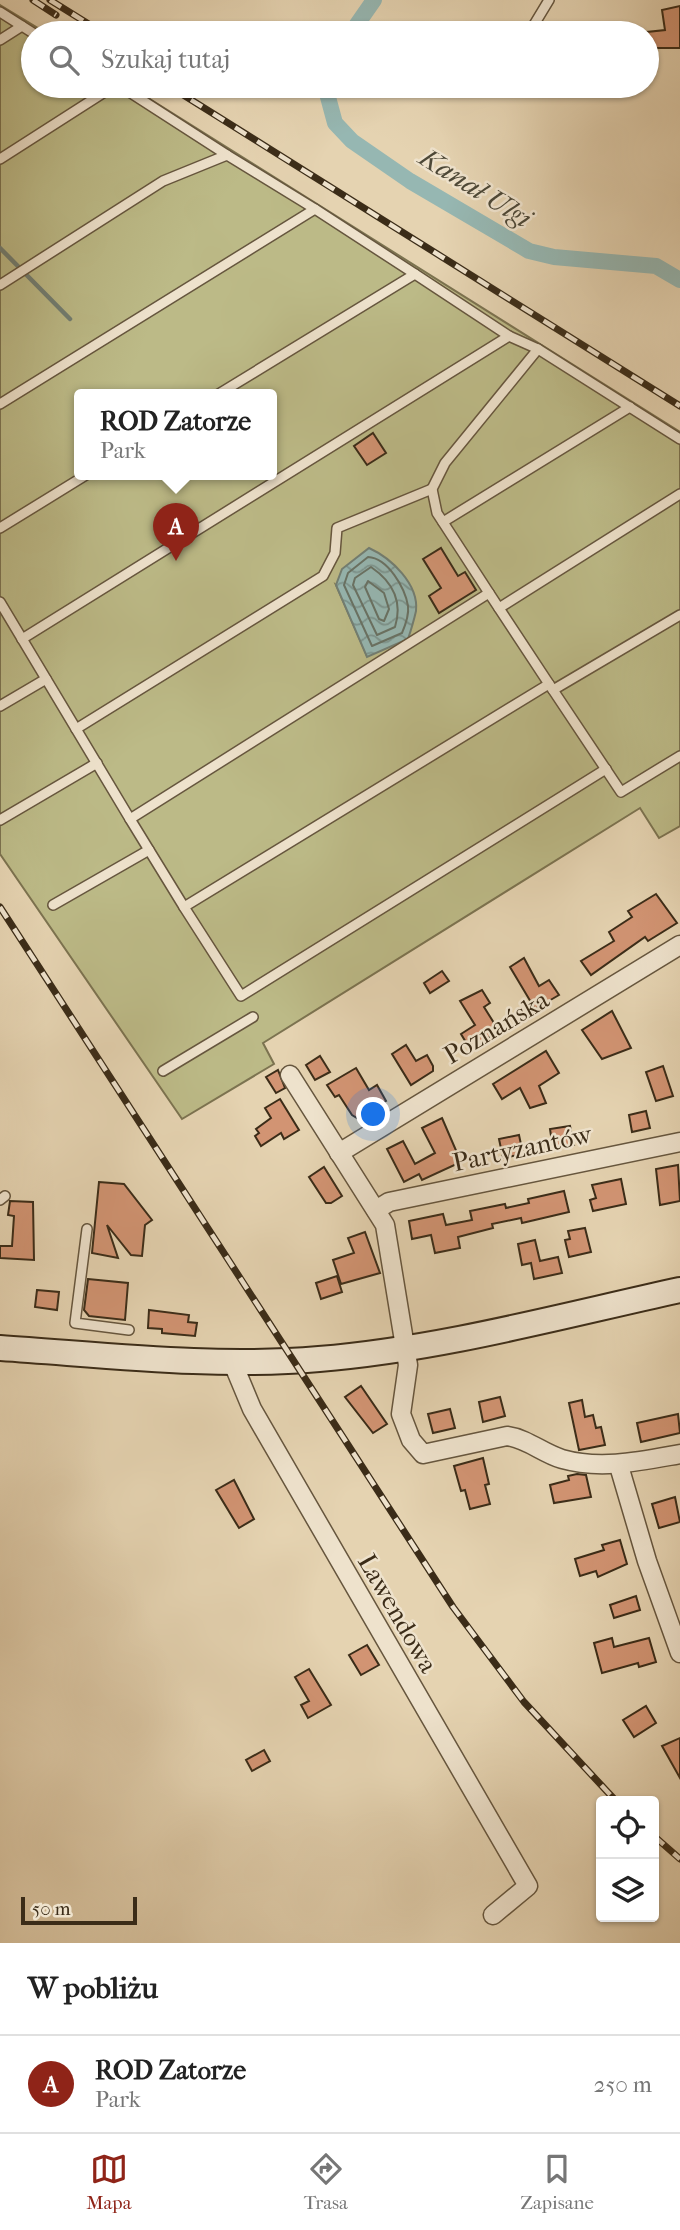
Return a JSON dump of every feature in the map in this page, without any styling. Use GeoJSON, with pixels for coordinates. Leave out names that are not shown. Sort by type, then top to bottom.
{"type":"FeatureCollection","features":[{"type":"Feature","properties":{"kind":"main road"},"geometry":{"type":"LineString","coordinates":[[0,1348],[184,1361],[306,1360],[405,1349],[680,1290]]}},
{"type":"Feature","properties":{"kind":"street","name":"Poznańska"},"geometry":{"type":"LineString","coordinates":[[339,1153],[680,945]]}},
{"type":"Feature","properties":{"kind":"street"},"geometry":{"type":"LineString","coordinates":[[290,1075],[385,1225],[408,1365],[401,1414],[411,1440],[423,1454],[507,1436],[519,1437],[561,1459],[619,1466],[680,1454]]}},
{"type":"Feature","properties":{"kind":"street","name":"Partyzantów"},"geometry":{"type":"LineString","coordinates":[[376,1210],[389,1202],[680,1142]]}},
{"type":"Feature","properties":{"kind":"street","name":"Lawendowa"},"geometry":{"type":"LineString","coordinates":[[232,1361],[251,1409],[528,1886],[493,1914]]}},
{"type":"Feature","properties":{"kind":"street"},"geometry":{"type":"LineString","coordinates":[[619,1466],[647,1561],[680,1653]]}},
{"type":"Feature","properties":{"kind":"lane"},"geometry":{"type":"LineString","coordinates":[[536,21],[549,0]]}},
{"type":"Feature","properties":{"kind":"lane"},"geometry":{"type":"LineString","coordinates":[[0,12],[21,25]]}},
{"type":"Feature","properties":{"kind":"lane"},"geometry":{"type":"LineString","coordinates":[[0,40],[21,27]]}},
{"type":"Feature","properties":{"kind":"lane"},"geometry":{"type":"LineString","coordinates":[[0,159],[95,98]]}},
{"type":"Feature","properties":{"kind":"lane"},"geometry":{"type":"LineString","coordinates":[[139,98],[509,336],[538,349],[680,439]]}},
{"type":"Feature","properties":{"kind":"lane"},"geometry":{"type":"LineString","coordinates":[[0,285],[163,181],[227,155]]}},
{"type":"Feature","properties":{"kind":"lane"},"geometry":{"type":"LineString","coordinates":[[0,404],[315,209]]}},
{"type":"Feature","properties":{"kind":"lane"},"geometry":{"type":"LineString","coordinates":[[227,389],[415,274]]}},
{"type":"Feature","properties":{"kind":"lane"},"geometry":{"type":"LineString","coordinates":[[22,639],[509,336]]}},
{"type":"Feature","properties":{"kind":"lane"},"geometry":{"type":"LineString","coordinates":[[538,349],[445,463],[432,489],[437,513],[621,792],[680,756]]}},
{"type":"Feature","properties":{"kind":"lane"},"geometry":{"type":"LineString","coordinates":[[443,522],[630,407]]}},
{"type":"Feature","properties":{"kind":"lane"},"geometry":{"type":"LineString","coordinates":[[0,528],[78,480]]}},
{"type":"Feature","properties":{"kind":"lane"},"geometry":{"type":"LineString","coordinates":[[76,729],[323,576],[335,553],[337,528],[432,489]]}},
{"type":"Feature","properties":{"kind":"lane"},"geometry":{"type":"LineString","coordinates":[[499,608],[680,494]]}},
{"type":"Feature","properties":{"kind":"lane"},"geometry":{"type":"LineString","coordinates":[[130,819],[489,593]]}},
{"type":"Feature","properties":{"kind":"lane"},"geometry":{"type":"LineString","coordinates":[[0,602],[243,1001],[606,769]]}},
{"type":"Feature","properties":{"kind":"lane"},"geometry":{"type":"LineString","coordinates":[[184,907],[551,687],[680,615]]}},
{"type":"Feature","properties":{"kind":"lane"},"geometry":{"type":"LineString","coordinates":[[0,706],[46,679]]}},
{"type":"Feature","properties":{"kind":"lane"},"geometry":{"type":"LineString","coordinates":[[0,820],[97,763]]}},
{"type":"Feature","properties":{"kind":"lane"},"geometry":{"type":"LineString","coordinates":[[52,905],[149,849]]}},
{"type":"Feature","properties":{"kind":"lane"},"geometry":{"type":"LineString","coordinates":[[163,1071],[253,1017]]}},
{"type":"Feature","properties":{"kind":"lane"},"geometry":{"type":"LineString","coordinates":[[87,1229],[75,1323],[129,1330]]}},
{"type":"Feature","properties":{"kind":"shaded area"},"geometry":{"type":"Polygon","coordinates":[[[0,5],[26,21],[21,21],[21,98],[148,98],[680,432],[680,826],[659,838],[640,808],[263,1043],[274,1064],[182,1119],[0,854],[0,5]],[[336,585],[367,656],[408,638],[336,585]]]}},
{"type":"Feature","properties":{"kind":"water"},"geometry":{"type":"Polygon","coordinates":[[[369,548],[386,558],[402,573],[413,591],[416,611],[408,639],[367,657],[336,585],[342,569],[369,548]]]}},
{"type":"Feature","properties":{"kind":"building"},"geometry":{"type":"Polygon","coordinates":[[[680,6],[680,48],[659,48],[659,31],[665,30],[662,10],[680,6]]]}},
{"type":"Feature","properties":{"kind":"building"},"geometry":{"type":"Polygon","coordinates":[[[373,433],[386,453],[367,465],[354,446],[373,433]]]}},
{"type":"Feature","properties":{"kind":"building"},"geometry":{"type":"Polygon","coordinates":[[[441,548],[458,576],[465,572],[476,590],[439,613],[429,596],[441,588],[423,559],[441,548]]]}},
{"type":"Feature","properties":{"kind":"building"},"geometry":{"type":"Polygon","coordinates":[[[656,894],[677,923],[648,941],[645,937],[591,975],[581,961],[614,941],[609,932],[632,917],[628,911],[656,894]]]}},
{"type":"Feature","properties":{"kind":"building"},"geometry":{"type":"Polygon","coordinates":[[[524,958],[539,986],[549,980],[559,995],[535,1009],[510,967],[524,958]]]}},
{"type":"Feature","properties":{"kind":"building"},"geometry":{"type":"Polygon","coordinates":[[[442,971],[449,981],[430,993],[424,983],[442,971]]]}},
{"type":"Feature","properties":{"kind":"building"},"geometry":{"type":"Polygon","coordinates":[[[482,990],[490,1003],[484,1007],[499,1031],[470,1049],[461,1034],[475,1025],[460,1001],[482,990]]]}},
{"type":"Feature","properties":{"kind":"building"},"geometry":{"type":"Polygon","coordinates":[[[612,1011],[631,1048],[602,1059],[582,1030],[612,1011]]]}},
{"type":"Feature","properties":{"kind":"building"},"geometry":{"type":"Polygon","coordinates":[[[406,1045],[416,1061],[427,1055],[433,1066],[433,1071],[411,1085],[392,1054],[406,1045]]]}},
{"type":"Feature","properties":{"kind":"building"},"geometry":{"type":"Polygon","coordinates":[[[546,1051],[559,1073],[539,1086],[546,1103],[530,1108],[520,1088],[502,1099],[493,1084],[546,1051]]]}},
{"type":"Feature","properties":{"kind":"building"},"geometry":{"type":"Polygon","coordinates":[[[320,1056],[330,1072],[315,1080],[306,1065],[320,1056]]]}},
{"type":"Feature","properties":{"kind":"building"},"geometry":{"type":"Polygon","coordinates":[[[663,1066],[673,1096],[656,1101],[646,1072],[663,1066]]]}},
{"type":"Feature","properties":{"kind":"building"},"geometry":{"type":"Polygon","coordinates":[[[356,1068],[369,1090],[377,1085],[386,1101],[357,1118],[339,1095],[335,1097],[327,1085],[356,1068]]]}},
{"type":"Feature","properties":{"kind":"building"},"geometry":{"type":"Polygon","coordinates":[[[278,1070],[285,1088],[276,1093],[266,1077],[278,1070]]]}},
{"type":"Feature","properties":{"kind":"building"},"geometry":{"type":"Polygon","coordinates":[[[280,1099],[299,1130],[284,1139],[281,1133],[261,1146],[255,1136],[259,1133],[256,1129],[271,1118],[265,1108],[280,1099]]]}},
{"type":"Feature","properties":{"kind":"building"},"geometry":{"type":"Polygon","coordinates":[[[646,1111],[650,1128],[632,1132],[629,1115],[646,1111]]]}},
{"type":"Feature","properties":{"kind":"building"},"geometry":{"type":"Polygon","coordinates":[[[442,1118],[461,1162],[422,1180],[419,1174],[404,1182],[387,1149],[403,1141],[415,1164],[435,1153],[422,1128],[442,1118]]]}},
{"type":"Feature","properties":{"kind":"building"},"geometry":{"type":"Polygon","coordinates":[[[570,1126],[574,1145],[553,1149],[550,1129],[570,1126]]]}},
{"type":"Feature","properties":{"kind":"building"},"geometry":{"type":"Polygon","coordinates":[[[519,1135],[523,1154],[503,1158],[499,1139],[519,1135]]]}},
{"type":"Feature","properties":{"kind":"building"},"geometry":{"type":"Polygon","coordinates":[[[678,1165],[680,1201],[660,1205],[656,1169],[678,1165]]]}},
{"type":"Feature","properties":{"kind":"building"},"geometry":{"type":"Polygon","coordinates":[[[324,1167],[342,1196],[331,1203],[326,1203],[309,1177],[324,1167]]]}},
{"type":"Feature","properties":{"kind":"building"},"geometry":{"type":"Polygon","coordinates":[[[621,1179],[626,1204],[593,1211],[590,1200],[596,1198],[592,1185],[621,1179]]]}},
{"type":"Feature","properties":{"kind":"building"},"geometry":{"type":"Polygon","coordinates":[[[99,1182],[124,1184],[152,1220],[145,1225],[142,1256],[131,1255],[107,1225],[118,1258],[92,1253],[99,1182]]]}},
{"type":"Feature","properties":{"kind":"building"},"geometry":{"type":"Polygon","coordinates":[[[564,1191],[569,1212],[522,1223],[521,1218],[492,1224],[493,1228],[458,1237],[460,1248],[435,1253],[431,1235],[412,1239],[409,1221],[443,1214],[446,1225],[472,1220],[470,1211],[505,1204],[506,1208],[529,1203],[528,1199],[564,1191]]]}},
{"type":"Feature","properties":{"kind":"building"},"geometry":{"type":"Polygon","coordinates":[[[10,1201],[33,1202],[34,1260],[0,1258],[0,1246],[12,1246],[14,1216],[8,1215],[10,1201]]]}},
{"type":"Feature","properties":{"kind":"building"},"geometry":{"type":"Polygon","coordinates":[[[585,1228],[591,1252],[569,1257],[565,1240],[570,1239],[568,1231],[585,1228]]]}},
{"type":"Feature","properties":{"kind":"building"},"geometry":{"type":"Polygon","coordinates":[[[365,1232],[380,1273],[341,1284],[333,1260],[354,1253],[348,1238],[365,1232]]]}},
{"type":"Feature","properties":{"kind":"building"},"geometry":{"type":"Polygon","coordinates":[[[535,1240],[540,1261],[558,1257],[562,1273],[534,1279],[531,1263],[522,1265],[518,1244],[535,1240]]]}},
{"type":"Feature","properties":{"kind":"building"},"geometry":{"type":"Polygon","coordinates":[[[337,1276],[342,1292],[321,1299],[316,1283],[337,1276]]]}},
{"type":"Feature","properties":{"kind":"building"},"geometry":{"type":"Polygon","coordinates":[[[88,1279],[128,1283],[125,1320],[89,1316],[84,1310],[88,1279]]]}},
{"type":"Feature","properties":{"kind":"building"},"geometry":{"type":"Polygon","coordinates":[[[37,1290],[59,1292],[57,1310],[35,1307],[37,1290]]]}},
{"type":"Feature","properties":{"kind":"building"},"geometry":{"type":"Polygon","coordinates":[[[149,1310],[189,1315],[188,1322],[197,1323],[195,1336],[162,1333],[162,1329],[148,1328],[149,1310]]]}},
{"type":"Feature","properties":{"kind":"building"},"geometry":{"type":"Polygon","coordinates":[[[361,1386],[387,1424],[373,1433],[345,1397],[361,1386]]]}},
{"type":"Feature","properties":{"kind":"building"},"geometry":{"type":"Polygon","coordinates":[[[500,1397],[505,1416],[483,1422],[479,1402],[500,1397]]]}},
{"type":"Feature","properties":{"kind":"building"},"geometry":{"type":"Polygon","coordinates":[[[582,1400],[585,1417],[593,1415],[596,1428],[601,1427],[605,1445],[579,1450],[569,1403],[582,1400]]]}},
{"type":"Feature","properties":{"kind":"building"},"geometry":{"type":"Polygon","coordinates":[[[450,1409],[455,1428],[433,1433],[428,1414],[450,1409]]]}},
{"type":"Feature","properties":{"kind":"building"},"geometry":{"type":"Polygon","coordinates":[[[678,1414],[680,1433],[641,1442],[637,1423],[678,1414]]]}},
{"type":"Feature","properties":{"kind":"building"},"geometry":{"type":"Polygon","coordinates":[[[483,1458],[490,1504],[470,1509],[465,1490],[461,1491],[454,1466],[483,1458]]]}},
{"type":"Feature","properties":{"kind":"building"},"geometry":{"type":"Polygon","coordinates":[[[586,1475],[591,1497],[554,1503],[550,1485],[569,1480],[568,1476],[586,1475]]]}},
{"type":"Feature","properties":{"kind":"building"},"geometry":{"type":"Polygon","coordinates":[[[234,1480],[254,1519],[239,1528],[216,1490],[234,1480]]]}},
{"type":"Feature","properties":{"kind":"building"},"geometry":{"type":"Polygon","coordinates":[[[675,1497],[680,1522],[659,1528],[652,1504],[675,1497]]]}},
{"type":"Feature","properties":{"kind":"building"},"geometry":{"type":"Polygon","coordinates":[[[620,1540],[627,1564],[598,1577],[596,1571],[580,1576],[575,1559],[604,1550],[602,1545],[620,1540]]]}},
{"type":"Feature","properties":{"kind":"building"},"geometry":{"type":"Polygon","coordinates":[[[636,1596],[640,1610],[614,1618],[610,1605],[636,1596]]]}},
{"type":"Feature","properties":{"kind":"building"},"geometry":{"type":"Polygon","coordinates":[[[612,1638],[614,1647],[649,1638],[656,1662],[639,1667],[638,1663],[602,1673],[594,1643],[612,1638]]]}},
{"type":"Feature","properties":{"kind":"building"},"geometry":{"type":"Polygon","coordinates":[[[367,1645],[379,1665],[361,1675],[349,1655],[367,1645]]]}},
{"type":"Feature","properties":{"kind":"building"},"geometry":{"type":"Polygon","coordinates":[[[309,1669],[331,1705],[308,1718],[301,1705],[309,1701],[295,1677],[309,1669]]]}},
{"type":"Feature","properties":{"kind":"building"},"geometry":{"type":"Polygon","coordinates":[[[646,1706],[656,1723],[634,1737],[623,1720],[646,1706]]]}},
{"type":"Feature","properties":{"kind":"building"},"geometry":{"type":"Polygon","coordinates":[[[680,1738],[680,1778],[662,1746],[680,1738]]]}},
{"type":"Feature","properties":{"kind":"building"},"geometry":{"type":"Polygon","coordinates":[[[264,1750],[270,1761],[252,1771],[246,1760],[264,1750]]]}},
{"type":"Feature","properties":{"kind":"waterway","name":"Kanał Ulgi"},"geometry":{"type":"LineString","coordinates":[[359,21],[374,0]]}},
{"type":"Feature","properties":{"kind":"waterway","name":"Kanał Ulgi"},"geometry":{"type":"LineString","coordinates":[[328,98],[335,123],[352,141],[410,181],[529,251],[554,257],[656,266],[680,280]]}},
{"type":"Feature","properties":{"kind":"waterway"},"geometry":{"type":"LineString","coordinates":[[0,248],[70,319]]}},
{"type":"Feature","properties":{"kind":"railway"},"geometry":{"type":"LineString","coordinates":[[33,0],[56,15]]}},
{"type":"Feature","properties":{"kind":"railway"},"geometry":{"type":"LineString","coordinates":[[50,0],[84,21]]}},
{"type":"Feature","properties":{"kind":"railway"},"geometry":{"type":"LineString","coordinates":[[188,98],[680,406]]}},
{"type":"Feature","properties":{"kind":"railway"},"geometry":{"type":"LineString","coordinates":[[0,907],[453,1607],[524,1702],[611,1796]]}},
{"type":"Feature","properties":{"kind":"railway"},"geometry":{"type":"LineString","coordinates":[[659,1840],[680,1859]]}},
{"type":"Feature","properties":{"kind":"place","name":"ROD Zatorze"},"geometry":{"type":"Point","coordinates":[176,561]}}]}
